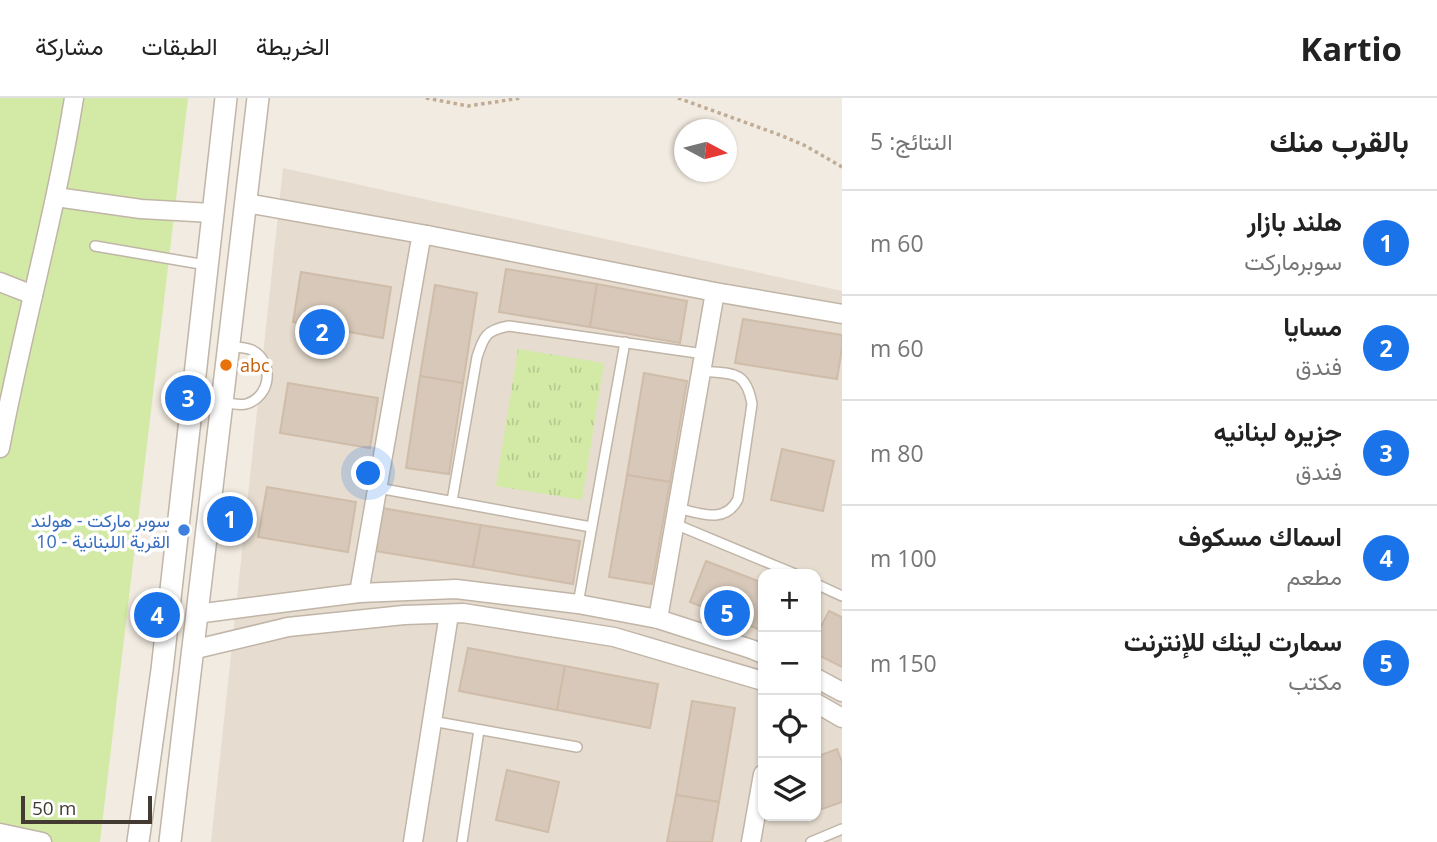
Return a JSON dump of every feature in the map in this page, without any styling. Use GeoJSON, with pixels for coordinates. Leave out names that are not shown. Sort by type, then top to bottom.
{"type":"FeatureCollection","features":[{"type":"Feature","properties":{"kind":"street"},"geometry":{"type":"LineString","coordinates":[[0,448],[6,386],[33,295],[56,197],[74,98]]}},
{"type":"Feature","properties":{"kind":"street"},"geometry":{"type":"LineString","coordinates":[[138,842],[162,670],[226,98]]}},
{"type":"Feature","properties":{"kind":"street"},"geometry":{"type":"LineString","coordinates":[[170,842],[258,98]]}},
{"type":"Feature","properties":{"kind":"street"},"geometry":{"type":"LineString","coordinates":[[56,197],[141,209],[212,213]]}},
{"type":"Feature","properties":{"kind":"street"},"geometry":{"type":"LineString","coordinates":[[246,203],[842,314]]}},
{"type":"Feature","properties":{"kind":"street"},"geometry":{"type":"LineString","coordinates":[[359,593],[420,244],[422,238],[427,235]]}},
{"type":"Feature","properties":{"kind":"street"},"geometry":{"type":"LineString","coordinates":[[0,282],[33,295]]}},
{"type":"Feature","properties":{"kind":"street"},"geometry":{"type":"LineString","coordinates":[[658,619],[715,292]]}},
{"type":"Feature","properties":{"kind":"street"},"geometry":{"type":"LineString","coordinates":[[197,614],[359,593],[456,589],[578,604],[658,619],[758,652]]}},
{"type":"Feature","properties":{"kind":"street"},"geometry":{"type":"LineString","coordinates":[[417,841],[432,721],[456,614],[456,589]]}},
{"type":"Feature","properties":{"kind":"street"},"geometry":{"type":"LineString","coordinates":[[281,603],[288,626]]}},
{"type":"Feature","properties":{"kind":"street"},"geometry":{"type":"LineString","coordinates":[[192,649],[288,626],[404,615],[456,614],[614,637],[758,680]]}},
{"type":"Feature","properties":{"kind":"street"},"geometry":{"type":"LineString","coordinates":[[821,681],[842,692]]}},
{"type":"Feature","properties":{"kind":"street"},"geometry":{"type":"LineString","coordinates":[[821,706],[842,718]]}},
{"type":"Feature","properties":{"kind":"street"},"geometry":{"type":"LineString","coordinates":[[751,842],[758,802]]}},
{"type":"Feature","properties":{"kind":"street"},"geometry":{"type":"LineString","coordinates":[[0,833],[43,842]]}},
{"type":"Feature","properties":{"kind":"lane"},"geometry":{"type":"LineString","coordinates":[[95,246],[206,265]]}},
{"type":"Feature","properties":{"kind":"lane"},"geometry":{"type":"LineString","coordinates":[[452,502],[477,357],[484,338],[494,329],[509,326],[625,342],[703,362],[744,380],[750,390],[752,404],[738,499],[734,508],[724,514],[676,516]]}},
{"type":"Feature","properties":{"kind":"lane"},"geometry":{"type":"LineString","coordinates":[[578,604],[625,342]]}},
{"type":"Feature","properties":{"kind":"lane"},"geometry":{"type":"LineString","coordinates":[[222,401],[247,404],[255,400],[267,384],[268,374],[260,356],[244,348],[228,347]]}},
{"type":"Feature","properties":{"kind":"lane"},"geometry":{"type":"LineString","coordinates":[[377,488],[591,527]]}},
{"type":"Feature","properties":{"kind":"lane"},"geometry":{"type":"LineString","coordinates":[[676,516],[785,569]]}},
{"type":"Feature","properties":{"kind":"lane"},"geometry":{"type":"LineString","coordinates":[[821,586],[842,596]]}},
{"type":"Feature","properties":{"kind":"lane"},"geometry":{"type":"LineString","coordinates":[[432,721],[577,747]]}},
{"type":"Feature","properties":{"kind":"lane"},"geometry":{"type":"LineString","coordinates":[[462,842],[479,730]]}},
{"type":"Feature","properties":{"kind":"lane"},"geometry":{"type":"LineString","coordinates":[[811,842],[842,829]]}},
{"type":"Feature","properties":{"kind":"path"},"geometry":{"type":"LineString","coordinates":[[426,98],[468,106],[521,98]]}},
{"type":"Feature","properties":{"kind":"path"},"geometry":{"type":"LineString","coordinates":[[678,98],[780,135],[806,146],[842,167]]}},
{"type":"Feature","properties":{"kind":"shaded area"},"geometry":{"type":"Polygon","coordinates":[[[283,168],[842,291],[842,842],[211,842],[283,168]]]}},
{"type":"Feature","properties":{"kind":"green space"},"geometry":{"type":"Polygon","coordinates":[[[0,98],[188,98],[100,842],[0,842],[0,98]]]}},
{"type":"Feature","properties":{"kind":"green space"},"geometry":{"type":"Polygon","coordinates":[[[518,349],[604,363],[582,500],[496,486],[518,349]]]}},
{"type":"Feature","properties":{"kind":"building"},"geometry":{"type":"Polygon","coordinates":[[[506,269],[597,284],[590,327],[499,312],[506,269]]]}},
{"type":"Feature","properties":{"kind":"building"},"geometry":{"type":"Polygon","coordinates":[[[301,272],[391,287],[383,338],[293,322],[301,272]]]}},
{"type":"Feature","properties":{"kind":"building"},"geometry":{"type":"Polygon","coordinates":[[[597,284],[687,301],[680,343],[590,327],[597,284]]]}},
{"type":"Feature","properties":{"kind":"building"},"geometry":{"type":"Polygon","coordinates":[[[435,285],[477,293],[463,383],[420,376],[435,285]]]}},
{"type":"Feature","properties":{"kind":"building"},"geometry":{"type":"Polygon","coordinates":[[[743,319],[842,335],[837,379],[735,363],[743,319]]]}},
{"type":"Feature","properties":{"kind":"building"},"geometry":{"type":"Polygon","coordinates":[[[644,373],[687,381],[670,482],[627,475],[644,373]]]}},
{"type":"Feature","properties":{"kind":"building"},"geometry":{"type":"Polygon","coordinates":[[[420,376],[463,383],[449,474],[406,468],[420,376]]]}},
{"type":"Feature","properties":{"kind":"building"},"geometry":{"type":"Polygon","coordinates":[[[288,383],[378,398],[370,448],[280,433],[288,383]]]}},
{"type":"Feature","properties":{"kind":"building"},"geometry":{"type":"Polygon","coordinates":[[[782,449],[834,461],[823,511],[771,500],[782,449]]]}},
{"type":"Feature","properties":{"kind":"building"},"geometry":{"type":"Polygon","coordinates":[[[627,475],[670,482],[652,584],[609,577],[627,475]]]}},
{"type":"Feature","properties":{"kind":"building"},"geometry":{"type":"Polygon","coordinates":[[[267,487],[356,502],[348,552],[258,537],[267,487]]]}},
{"type":"Feature","properties":{"kind":"building"},"geometry":{"type":"Polygon","coordinates":[[[382,508],[481,525],[473,567],[375,551],[382,508]]]}},
{"type":"Feature","properties":{"kind":"building"},"geometry":{"type":"Polygon","coordinates":[[[481,525],[580,541],[573,584],[473,567],[481,525]]]}},
{"type":"Feature","properties":{"kind":"building"},"geometry":{"type":"Polygon","coordinates":[[[706,561],[758,581],[758,629],[690,602],[706,561]]]}},
{"type":"Feature","properties":{"kind":"building"},"geometry":{"type":"Polygon","coordinates":[[[829,611],[842,617],[842,667],[821,656],[821,626],[829,611]]]}},
{"type":"Feature","properties":{"kind":"building"},"geometry":{"type":"Polygon","coordinates":[[[468,648],[565,666],[557,710],[459,691],[468,648]]]}},
{"type":"Feature","properties":{"kind":"building"},"geometry":{"type":"Polygon","coordinates":[[[565,666],[658,684],[650,728],[557,710],[565,666]]]}},
{"type":"Feature","properties":{"kind":"building"},"geometry":{"type":"Polygon","coordinates":[[[692,701],[735,708],[719,802],[676,795],[692,701]]]}},
{"type":"Feature","properties":{"kind":"building"},"geometry":{"type":"Polygon","coordinates":[[[837,749],[842,762],[842,802],[821,809],[821,758],[821,755],[837,749]]]}},
{"type":"Feature","properties":{"kind":"building"},"geometry":{"type":"Polygon","coordinates":[[[507,770],[559,782],[548,832],[496,820],[507,770]]]}},
{"type":"Feature","properties":{"kind":"building"},"geometry":{"type":"Polygon","coordinates":[[[676,795],[719,802],[712,842],[667,842],[676,795]]]}},
{"type":"Feature","properties":{"kind":"place","name":"مسايا"},"geometry":{"type":"Point","coordinates":[322,332]}},
{"type":"Feature","properties":{"kind":"place","name":"abc"},"geometry":{"type":"Point","coordinates":[226,365]}},
{"type":"Feature","properties":{"kind":"place","name":"جزيره لبنانيه"},"geometry":{"type":"Point","coordinates":[188,398]}},
{"type":"Feature","properties":{"kind":"place","name":"هلند بازار"},"geometry":{"type":"Point","coordinates":[230,519]}},
{"type":"Feature","properties":{"kind":"place","name":"سوبر ماركت - هولند 10 - القرية اللبنانية"},"geometry":{"type":"Point","coordinates":[184,530]}},
{"type":"Feature","properties":{"kind":"place","name":"سمارت لينك للإنترنت"},"geometry":{"type":"Point","coordinates":[727,613]}},
{"type":"Feature","properties":{"kind":"place","name":"اسماك مسكوف"},"geometry":{"type":"Point","coordinates":[157,615]}}]}
